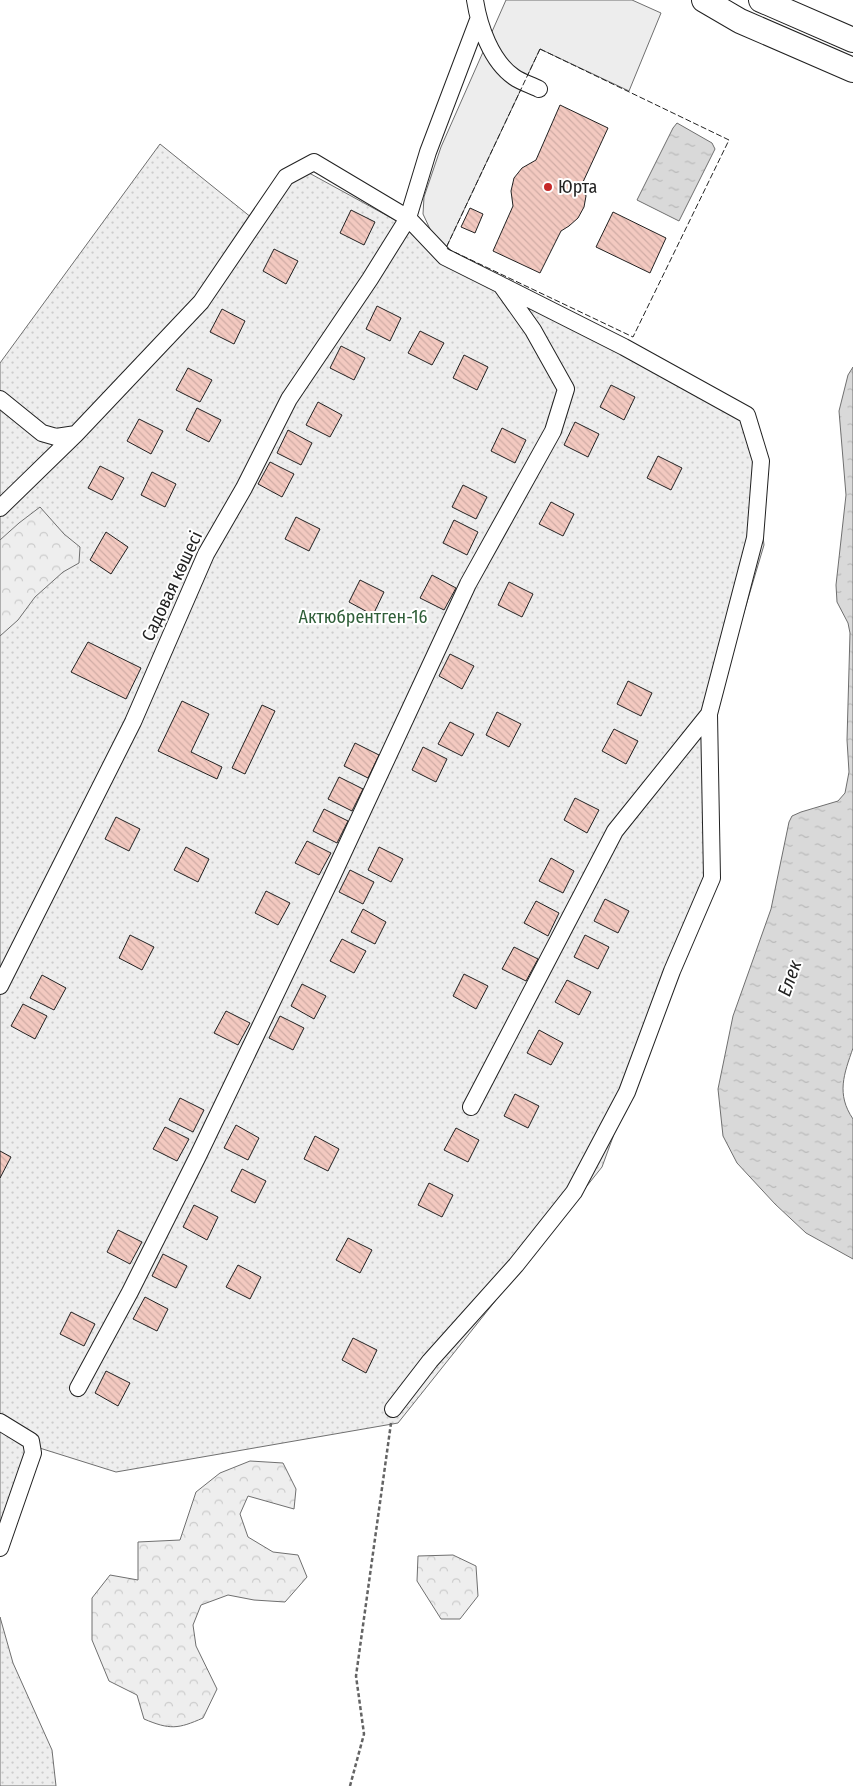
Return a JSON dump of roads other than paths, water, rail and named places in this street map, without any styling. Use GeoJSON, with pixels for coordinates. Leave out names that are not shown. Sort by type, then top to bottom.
{"type":"FeatureCollection","features":[{"type":"Feature","properties":{"kind":"highway"},"geometry":{"type":"LineString","coordinates":[[704,0],[740,21],[853,70]]}},
{"type":"Feature","properties":{"kind":"highway"},"geometry":{"type":"LineString","coordinates":[[761,0],[853,40]]}},
{"type":"Feature","properties":{"kind":"lane"},"geometry":{"type":"LineString","coordinates":[[475,0],[478,20],[494,56],[513,76],[539,89]]}},
{"type":"Feature","properties":{"kind":"lane","name":"Садовая көшесі"},"geometry":{"type":"LineString","coordinates":[[0,986],[133,722],[206,554],[244,488],[289,399],[370,279],[408,218],[428,152],[478,20]]}},
{"type":"Feature","properties":{"kind":"lane"},"geometry":{"type":"LineString","coordinates":[[0,508],[76,434],[201,302],[286,177],[314,162],[408,218],[444,257],[624,346],[747,415],[761,461],[755,538],[709,714],[712,878],[672,971],[627,1092],[574,1192],[516,1265],[430,1361],[394,1409]]}},
{"type":"Feature","properties":{"kind":"lane"},"geometry":{"type":"LineString","coordinates":[[78,1388],[130,1292],[198,1156],[331,879],[468,584],[553,431],[566,389],[533,330],[501,285]]}},
{"type":"Feature","properties":{"kind":"lane"},"geometry":{"type":"LineString","coordinates":[[0,399],[42,433],[56,437],[76,434]]}},
{"type":"Feature","properties":{"kind":"lane"},"geometry":{"type":"LineString","coordinates":[[471,1107],[615,831],[709,714]]}},
{"type":"Feature","properties":{"kind":"lane"},"geometry":{"type":"LineString","coordinates":[[0,1422],[31,1441],[33,1453],[0,1548]]}},
{"type":"Feature","properties":{"kind":"water"},"geometry":{"type":"Polygon","coordinates":[[[677,123],[712,143],[715,149],[679,221],[637,200],[677,123]]]}},
{"type":"Feature","properties":{"kind":"water","name":"Елек"},"geometry":{"type":"Polygon","coordinates":[[[853,367],[853,1048],[845,1075],[843,1092],[848,1110],[853,1119],[853,1259],[806,1233],[775,1204],[737,1163],[723,1136],[718,1089],[733,1016],[771,909],[789,822],[792,816],[801,812],[838,801],[845,793],[849,772],[847,740],[850,633],[848,623],[837,602],[836,585],[846,495],[839,411],[848,375],[853,367]]]}},
{"type":"Feature","properties":{"kind":"place","name":"Юрта"},"geometry":{"type":"Point","coordinates":[548,187]}},
{"type":"Feature","properties":{"kind":"park label","name":"Актюбрентген-16"},"geometry":{"type":"Point","coordinates":[363,617]}}]}
